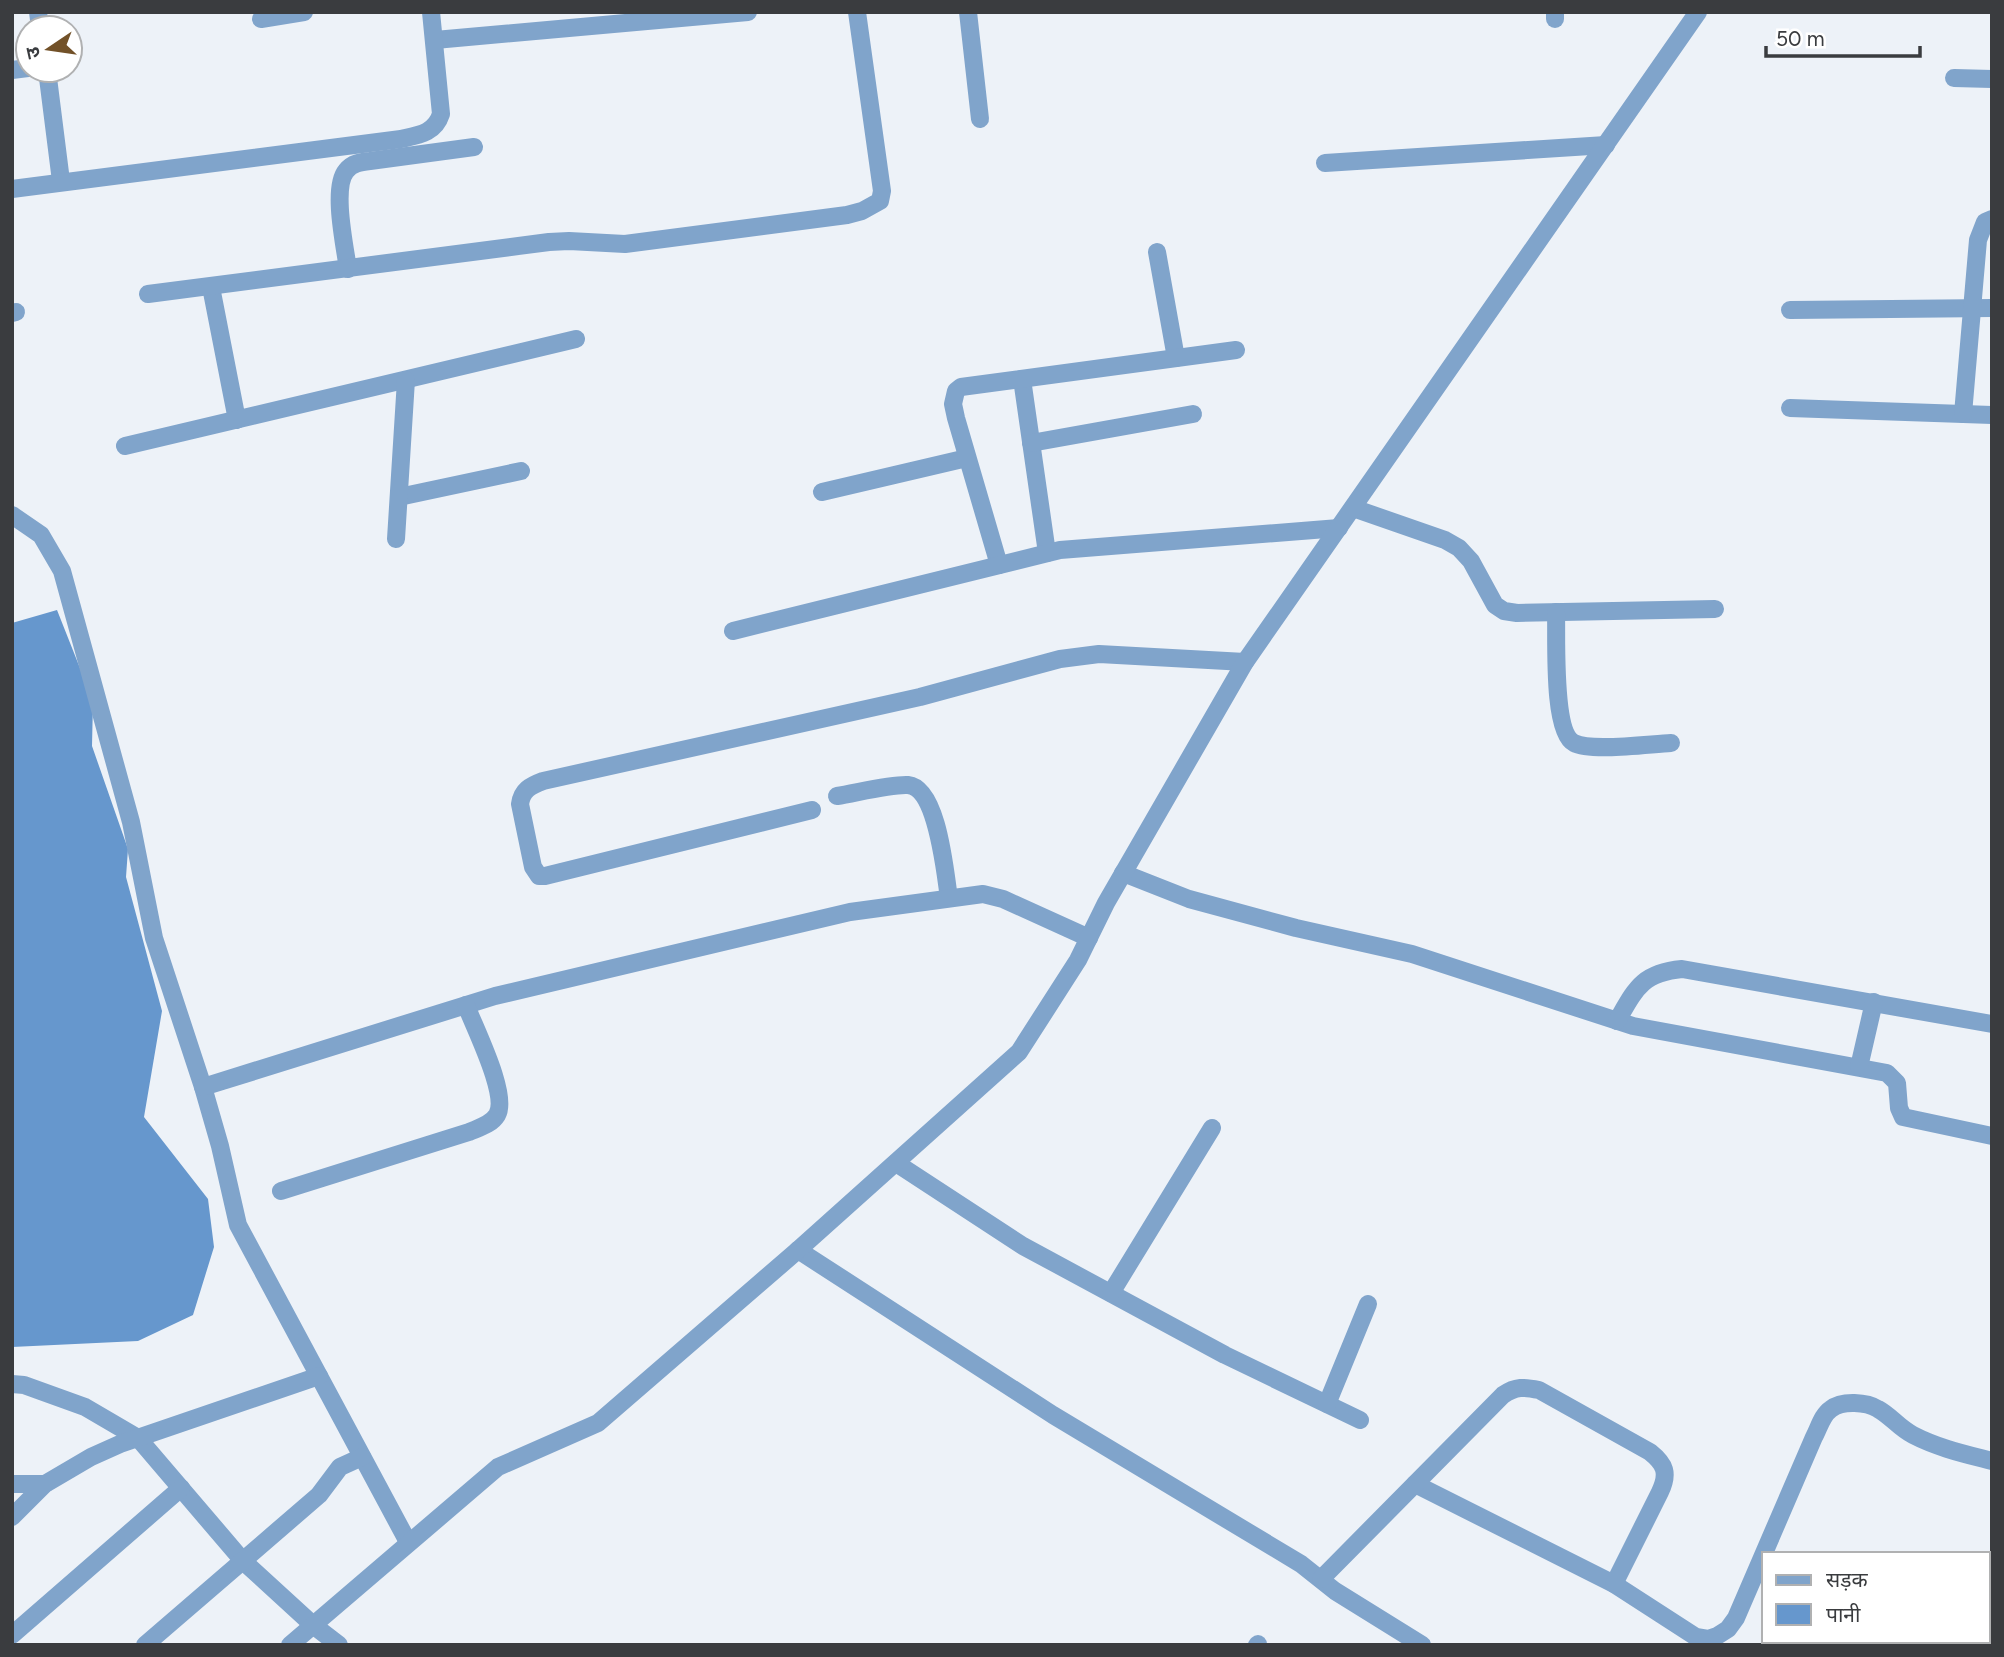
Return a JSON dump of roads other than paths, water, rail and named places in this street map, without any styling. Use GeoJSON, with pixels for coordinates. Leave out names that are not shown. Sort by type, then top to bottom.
{"type":"FeatureCollection","features":[{"type":"Feature","properties":{"kind":"street"},"geometry":{"type":"LineString","coordinates":[[261,19],[304,12]]}},
{"type":"Feature","properties":{"kind":"street"},"geometry":{"type":"LineString","coordinates":[[12,189],[401,139],[429,132],[441,114],[431,12]]}},
{"type":"Feature","properties":{"kind":"street"},"geometry":{"type":"LineString","coordinates":[[435,40],[748,12]]}},
{"type":"Feature","properties":{"kind":"street"},"geometry":{"type":"LineString","coordinates":[[148,294],[549,242],[625,244],[847,215],[872,207],[880,201],[882,191],[858,12]]}},
{"type":"Feature","properties":{"kind":"street"},"geometry":{"type":"LineString","coordinates":[[968,12],[980,119]]}},
{"type":"Feature","properties":{"kind":"street"},"geometry":{"type":"LineString","coordinates":[[290,1645],[498,1467],[598,1423],[798,1250],[1019,1052],[1078,960],[1124,873],[1245,662],[1698,12]]}},
{"type":"Feature","properties":{"kind":"street"},"geometry":{"type":"LineString","coordinates":[[1954,78],[1992,79]]}},
{"type":"Feature","properties":{"kind":"street"},"geometry":{"type":"LineString","coordinates":[[49,84],[61,181]]}},
{"type":"Feature","properties":{"kind":"street"},"geometry":{"type":"LineString","coordinates":[[1325,163],[1606,145]]}},
{"type":"Feature","properties":{"kind":"street"},"geometry":{"type":"LineString","coordinates":[[348,269],[339,192],[341,178],[347,169],[355,163],[474,147]]}},
{"type":"Feature","properties":{"kind":"street"},"geometry":{"type":"LineString","coordinates":[[1963,414],[1978,240],[1985,222],[1992,219]]}},
{"type":"Feature","properties":{"kind":"street"},"geometry":{"type":"LineString","coordinates":[[1157,252],[1176,358]]}},
{"type":"Feature","properties":{"kind":"street"},"geometry":{"type":"LineString","coordinates":[[211,287],[237,420]]}},
{"type":"Feature","properties":{"kind":"street"},"geometry":{"type":"LineString","coordinates":[[1790,310],[1992,308]]}},
{"type":"Feature","properties":{"kind":"street"},"geometry":{"type":"LineString","coordinates":[[125,446],[576,339]]}},
{"type":"Feature","properties":{"kind":"street"},"geometry":{"type":"LineString","coordinates":[[999,565],[953,404],[956,391],[961,387],[1236,350]]}},
{"type":"Feature","properties":{"kind":"street"},"geometry":{"type":"LineString","coordinates":[[1022,379],[1047,553]]}},
{"type":"Feature","properties":{"kind":"street"},"geometry":{"type":"LineString","coordinates":[[396,539],[406,380]]}},
{"type":"Feature","properties":{"kind":"street"},"geometry":{"type":"LineString","coordinates":[[1790,408],[1992,415]]}},
{"type":"Feature","properties":{"kind":"street"},"geometry":{"type":"LineString","coordinates":[[1031,443],[1193,414]]}},
{"type":"Feature","properties":{"kind":"street"},"geometry":{"type":"LineString","coordinates":[[822,492],[967,458]]}},
{"type":"Feature","properties":{"kind":"street"},"geometry":{"type":"LineString","coordinates":[[399,497],[521,471]]}},
{"type":"Feature","properties":{"kind":"street"},"geometry":{"type":"LineString","coordinates":[[1353,509],[1445,540],[1459,548],[1479,573],[1495,605],[1504,611],[1715,609]]}},
{"type":"Feature","properties":{"kind":"street"},"geometry":{"type":"LineString","coordinates":[[12,515],[41,535],[62,571],[131,822],[153,938],[203,1087],[238,1225],[408,1542]]}},
{"type":"Feature","properties":{"kind":"street"},"geometry":{"type":"LineString","coordinates":[[733,631],[1047,553],[1119,544],[1339,528]]}},
{"type":"Feature","properties":{"kind":"street"},"geometry":{"type":"LineString","coordinates":[[1556,612],[1559,709],[1562,728],[1567,738],[1574,744],[1589,747],[1671,743]]}},
{"type":"Feature","properties":{"kind":"street"},"geometry":{"type":"LineString","coordinates":[[812,810],[540,876],[533,867],[520,804],[526,789],[543,781],[920,697],[1060,660],[1099,654],[1245,662]]}},
{"type":"Feature","properties":{"kind":"street"},"geometry":{"type":"LineString","coordinates":[[838,796],[907,785],[919,788],[928,800],[934,819],[949,898]]}},
{"type":"Feature","properties":{"kind":"street"},"geometry":{"type":"LineString","coordinates":[[1124,873],[1189,900],[1412,954],[1633,1026],[1887,1073],[1897,1083],[1899,1108],[1903,1117],[1992,1136]]}},
{"type":"Feature","properties":{"kind":"street"},"geometry":{"type":"LineString","coordinates":[[203,1087],[495,996],[850,912],[983,894],[1003,899],[1089,938]]}},
{"type":"Feature","properties":{"kind":"street"},"geometry":{"type":"LineString","coordinates":[[1617,1021],[1634,992],[1649,977],[1662,971],[1682,969],[1992,1024]]}},
{"type":"Feature","properties":{"kind":"street"},"geometry":{"type":"LineString","coordinates":[[1859,1067],[1874,1002]]}},
{"type":"Feature","properties":{"kind":"street"},"geometry":{"type":"LineString","coordinates":[[281,1191],[469,1132],[489,1123],[497,1116],[500,1105],[498,1089],[466,1005]]}},
{"type":"Feature","properties":{"kind":"street"},"geometry":{"type":"LineString","coordinates":[[1111,1293],[1212,1128]]}},
{"type":"Feature","properties":{"kind":"street"},"geometry":{"type":"LineString","coordinates":[[896,1163],[1023,1245],[1225,1355],[1360,1420]]}},
{"type":"Feature","properties":{"kind":"street"},"geometry":{"type":"LineString","coordinates":[[798,1250],[1054,1415],[1301,1564],[1335,1591],[1422,1645]]}},
{"type":"Feature","properties":{"kind":"street"},"geometry":{"type":"LineString","coordinates":[[1327,1404],[1368,1304]]}},
{"type":"Feature","properties":{"kind":"street"},"geometry":{"type":"LineString","coordinates":[[12,1517],[45,1485],[91,1457],[138,1438],[319,1376]]}},
{"type":"Feature","properties":{"kind":"street"},"geometry":{"type":"LineString","coordinates":[[12,1384],[24,1385],[85,1407],[138,1438],[243,1561],[339,1645]]}},
{"type":"Feature","properties":{"kind":"street"},"geometry":{"type":"LineString","coordinates":[[1321,1579],[1503,1395],[1513,1388],[1524,1387],[1539,1390],[1662,1461],[1665,1481],[1614,1584]]}},
{"type":"Feature","properties":{"kind":"street"},"geometry":{"type":"LineString","coordinates":[[1765,1552],[1825,1415],[1838,1405],[1870,1405],[1912,1435],[1934,1445],[1992,1461]]}},
{"type":"Feature","properties":{"kind":"street"},"geometry":{"type":"LineString","coordinates":[[145,1645],[319,1496],[340,1467],[362,1457]]}},
{"type":"Feature","properties":{"kind":"street"},"geometry":{"type":"LineString","coordinates":[[12,1484],[45,1485]]}},
{"type":"Feature","properties":{"kind":"street"},"geometry":{"type":"LineString","coordinates":[[1415,1484],[1614,1584],[1696,1637],[1708,1639],[1728,1629],[1736,1618],[1762,1559]]}},
{"type":"Feature","properties":{"kind":"street"},"geometry":{"type":"LineString","coordinates":[[12,1635],[181,1488]]}},
{"type":"Feature","properties":{"kind":"water"},"geometry":{"type":"Polygon","coordinates":[[[57,610],[93,701],[92,746],[128,849],[126,877],[162,1011],[144,1117],[208,1199],[214,1247],[193,1315],[138,1341],[12,1347],[12,623],[57,610]]]}}]}
